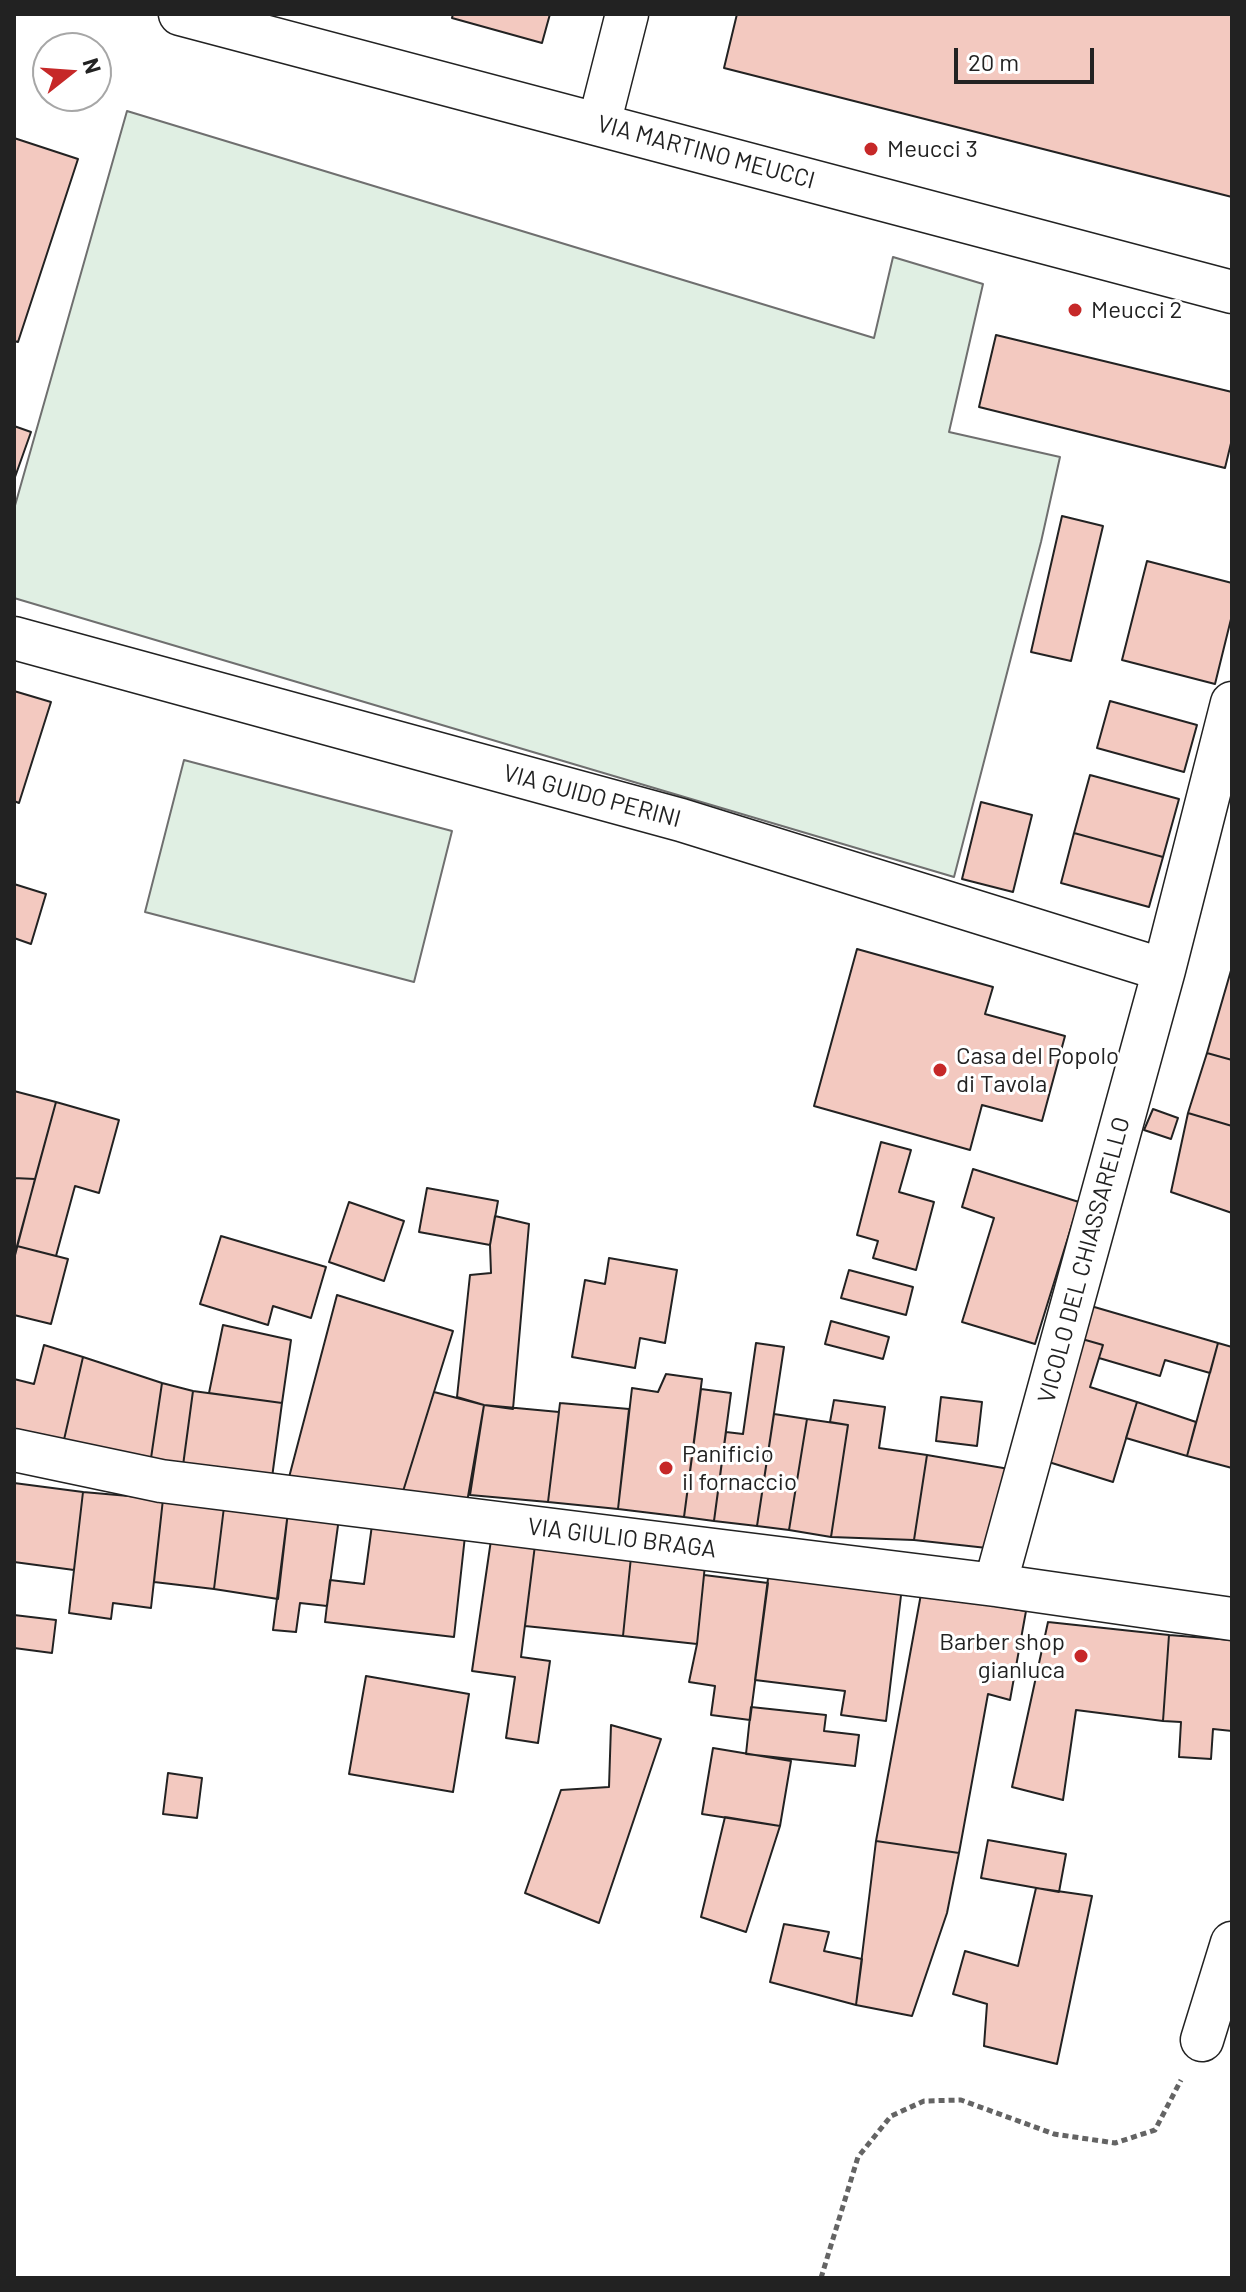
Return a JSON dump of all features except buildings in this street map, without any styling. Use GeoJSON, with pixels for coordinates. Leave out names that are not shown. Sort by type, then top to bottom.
{"type":"FeatureCollection","features":[{"type":"Feature","properties":{"kind":"street","name":"VIA MARTINO MEUCCI"},"geometry":{"type":"LineString","coordinates":[[180,14],[1232,292]]}},
{"type":"Feature","properties":{"kind":"street"},"geometry":{"type":"LineString","coordinates":[[599,124],[627,14]]}},
{"type":"Feature","properties":{"kind":"street","name":"VIA GUIDO PERINI"},"geometry":{"type":"LineString","coordinates":[[14,638],[681,820],[1164,970]]}},
{"type":"Feature","properties":{"kind":"street","name":"VICOLO DEL CHIASSARELLO"},"geometry":{"type":"LineString","coordinates":[[995,1585],[1164,970],[1232,703]]}},
{"type":"Feature","properties":{"kind":"street","name":"VIA GIULIO BRAGA"},"geometry":{"type":"LineString","coordinates":[[14,1450],[161,1481],[995,1585],[1232,1619]]}},
{"type":"Feature","properties":{"kind":"street"},"geometry":{"type":"LineString","coordinates":[[1202,2040],[1232,1943]]}},
{"type":"Feature","properties":{"kind":"path"},"geometry":{"type":"LineString","coordinates":[[821,2278],[858,2157],[891,2116],[924,2101],[961,2100],[1054,2134],[1115,2143],[1155,2130],[1202,2040]]}},
{"type":"Feature","properties":{"kind":"green space"},"geometry":{"type":"Polygon","coordinates":[[[127,111],[874,338],[893,257],[983,284],[949,432],[1060,457],[954,877],[14,598],[14,509],[127,111]]]}},
{"type":"Feature","properties":{"kind":"green space"},"geometry":{"type":"Polygon","coordinates":[[[184,760],[452,831],[414,982],[145,912],[184,760]]]}},
{"type":"Feature","properties":{"kind":"place","name":"Meucci 3"},"geometry":{"type":"Point","coordinates":[871,149]}},
{"type":"Feature","properties":{"kind":"place","name":"Meucci 2"},"geometry":{"type":"Point","coordinates":[1075,310]}},
{"type":"Feature","properties":{"kind":"place","name":"Casa del Popolo di Tavola"},"geometry":{"type":"Point","coordinates":[940,1070]}},
{"type":"Feature","properties":{"kind":"place","name":"Panificio il fornaccio"},"geometry":{"type":"Point","coordinates":[666,1468]}},
{"type":"Feature","properties":{"kind":"place","name":"Barber shop gianluca"},"geometry":{"type":"Point","coordinates":[1081,1656]}}]}
